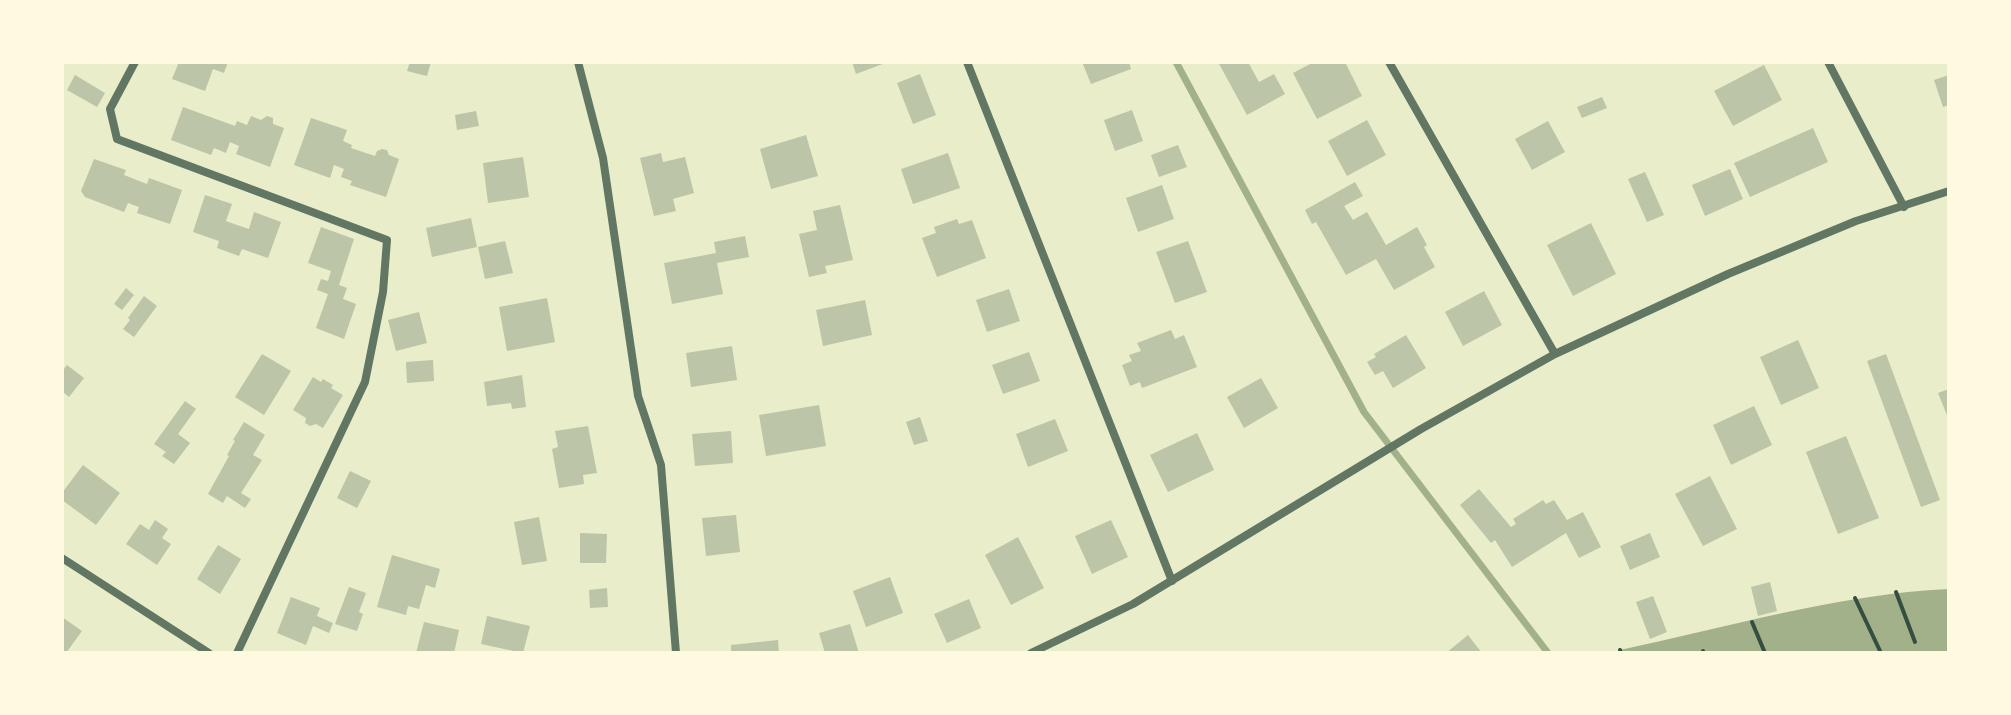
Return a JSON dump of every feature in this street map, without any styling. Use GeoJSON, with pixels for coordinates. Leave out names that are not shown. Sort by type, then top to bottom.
{"type":"FeatureCollection","features":[{"type":"Feature","properties":{"kind":"street"},"geometry":{"type":"LineString","coordinates":[[135,62],[110,109],[117,139],[387,240],[383,292],[365,382],[237,653]]}},
{"type":"Feature","properties":{"kind":"street"},"geometry":{"type":"LineString","coordinates":[[578,62],[603,158],[638,396],[661,465],[676,653]]}},
{"type":"Feature","properties":{"kind":"street"},"geometry":{"type":"LineString","coordinates":[[967,62],[1172,581]]}},
{"type":"Feature","properties":{"kind":"street"},"geometry":{"type":"LineString","coordinates":[[1389,62],[1555,354]]}},
{"type":"Feature","properties":{"kind":"street"},"geometry":{"type":"LineString","coordinates":[[1828,62],[1904,207]]}},
{"type":"Feature","properties":{"kind":"street"},"geometry":{"type":"LineString","coordinates":[[1031,653],[1133,604],[1421,429],[1555,354],[1728,274],[1856,221],[1949,191]]}},
{"type":"Feature","properties":{"kind":"street"},"geometry":{"type":"LineString","coordinates":[[62,558],[209,653]]}},
{"type":"Feature","properties":{"kind":"path"},"geometry":{"type":"LineString","coordinates":[[1896,592],[1915,642]]}},
{"type":"Feature","properties":{"kind":"path"},"geometry":{"type":"LineString","coordinates":[[1855,598],[1881,653]]}},
{"type":"Feature","properties":{"kind":"path"},"geometry":{"type":"LineString","coordinates":[[1752,622],[1765,653]]}},
{"type":"Feature","properties":{"kind":"shaded area"},"geometry":{"type":"Polygon","coordinates":[[[1949,589],[1949,653],[1615,653],[1825,604],[1949,589]]]}},
{"type":"Feature","properties":{"kind":"building"},"geometry":{"type":"Polygon","coordinates":[[[179,62],[228,62],[224,73],[213,69],[205,91],[172,79],[179,62]]]}},
{"type":"Feature","properties":{"kind":"building"},"geometry":{"type":"Polygon","coordinates":[[[410,62],[431,62],[427,76],[407,71],[410,62]]]}},
{"type":"Feature","properties":{"kind":"building"},"geometry":{"type":"Polygon","coordinates":[[[852,62],[888,62],[856,74],[852,62]]]}},
{"type":"Feature","properties":{"kind":"building"},"geometry":{"type":"Polygon","coordinates":[[[1082,62],[1129,62],[1131,69],[1091,84],[1082,62]]]}},
{"type":"Feature","properties":{"kind":"building"},"geometry":{"type":"Polygon","coordinates":[[[1218,62],[1248,62],[1259,82],[1274,74],[1285,94],[1247,115],[1218,62]]]}},
{"type":"Feature","properties":{"kind":"building"},"geometry":{"type":"Polygon","coordinates":[[[1314,62],[1345,62],[1362,96],[1317,119],[1293,73],[1314,62]]]}},
{"type":"Feature","properties":{"kind":"building"},"geometry":{"type":"Polygon","coordinates":[[[1764,65],[1782,100],[1733,126],[1714,91],[1764,65]]]}},
{"type":"Feature","properties":{"kind":"building"},"geometry":{"type":"Polygon","coordinates":[[[920,74],[936,115],[913,124],[897,83],[920,74]]]}},
{"type":"Feature","properties":{"kind":"building"},"geometry":{"type":"Polygon","coordinates":[[[75,75],[105,93],[97,107],[67,90],[75,75]]]}},
{"type":"Feature","properties":{"kind":"building"},"geometry":{"type":"Polygon","coordinates":[[[1949,75],[1949,105],[1943,107],[1934,80],[1949,75]]]}},
{"type":"Feature","properties":{"kind":"building"},"geometry":{"type":"Polygon","coordinates":[[[1602,97],[1607,108],[1582,118],[1577,107],[1602,97]]]}},
{"type":"Feature","properties":{"kind":"building"},"geometry":{"type":"Polygon","coordinates":[[[183,107],[235,126],[237,121],[247,125],[251,116],[261,120],[267,116],[273,118],[273,124],[284,128],[270,167],[236,154],[239,146],[230,142],[226,153],[214,148],[211,155],[171,140],[183,107]]]}},
{"type":"Feature","properties":{"kind":"building"},"geometry":{"type":"Polygon","coordinates":[[[1132,110],[1143,141],[1115,151],[1104,120],[1132,110]]]}},
{"type":"Feature","properties":{"kind":"building"},"geometry":{"type":"Polygon","coordinates":[[[476,111],[479,126],[457,130],[455,115],[476,111]]]}},
{"type":"Feature","properties":{"kind":"building"},"geometry":{"type":"Polygon","coordinates":[[[311,118],[347,130],[343,141],[352,145],[351,148],[375,156],[377,151],[387,150],[389,155],[399,159],[386,197],[350,185],[352,181],[341,177],[344,169],[334,165],[330,178],[294,165],[311,118]]]}},
{"type":"Feature","properties":{"kind":"building"},"geometry":{"type":"Polygon","coordinates":[[[1367,120],[1386,155],[1347,176],[1328,141],[1367,120]]]}},
{"type":"Feature","properties":{"kind":"building"},"geometry":{"type":"Polygon","coordinates":[[[1548,121],[1565,152],[1532,170],[1515,139],[1548,121]]]}},
{"type":"Feature","properties":{"kind":"building"},"geometry":{"type":"Polygon","coordinates":[[[1813,128],[1828,162],[1750,197],[1734,163],[1813,128]]]}},
{"type":"Feature","properties":{"kind":"building"},"geometry":{"type":"Polygon","coordinates":[[[806,135],[818,176],[771,189],[760,149],[806,135]]]}},
{"type":"Feature","properties":{"kind":"building"},"geometry":{"type":"Polygon","coordinates":[[[1178,145],[1187,167],[1159,177],[1151,155],[1178,145]]]}},
{"type":"Feature","properties":{"kind":"building"},"geometry":{"type":"Polygon","coordinates":[[[661,153],[663,162],[685,157],[694,193],[673,199],[676,211],[654,216],[640,158],[661,153]]]}},
{"type":"Feature","properties":{"kind":"building"},"geometry":{"type":"Polygon","coordinates":[[[948,153],[960,188],[913,204],[901,169],[948,153]]]}},
{"type":"Feature","properties":{"kind":"building"},"geometry":{"type":"Polygon","coordinates":[[[523,157],[529,197],[488,203],[483,163],[523,157]]]}},
{"type":"Feature","properties":{"kind":"building"},"geometry":{"type":"Polygon","coordinates":[[[94,159],[126,170],[124,175],[147,184],[149,178],[182,190],[170,224],[137,213],[139,207],[128,203],[124,212],[85,197],[81,191],[94,159]]]}},
{"type":"Feature","properties":{"kind":"building"},"geometry":{"type":"Polygon","coordinates":[[[1730,169],[1743,199],[1705,216],[1692,185],[1730,169]]]}},
{"type":"Feature","properties":{"kind":"building"},"geometry":{"type":"Polygon","coordinates":[[[1645,172],[1664,215],[1647,222],[1628,179],[1645,172]]]}},
{"type":"Feature","properties":{"kind":"building"},"geometry":{"type":"Polygon","coordinates":[[[1355,182],[1363,196],[1344,206],[1353,220],[1367,212],[1386,245],[1417,227],[1435,267],[1394,290],[1376,259],[1346,275],[1316,222],[1312,224],[1305,210],[1355,182]]]}},
{"type":"Feature","properties":{"kind":"building"},"geometry":{"type":"Polygon","coordinates":[[[1162,185],[1174,219],[1138,232],[1126,198],[1162,185]]]}},
{"type":"Feature","properties":{"kind":"building"},"geometry":{"type":"Polygon","coordinates":[[[205,195],[232,204],[226,221],[237,225],[249,229],[254,212],[281,222],[268,258],[242,249],[239,256],[217,248],[219,241],[193,232],[205,195]]]}},
{"type":"Feature","properties":{"kind":"building"},"geometry":{"type":"Polygon","coordinates":[[[840,205],[853,260],[825,266],[827,273],[809,277],[799,234],[817,230],[813,211],[840,205]]]}},
{"type":"Feature","properties":{"kind":"building"},"geometry":{"type":"Polygon","coordinates":[[[471,218],[477,247],[432,257],[426,228],[471,218]]]}},
{"type":"Feature","properties":{"kind":"building"},"geometry":{"type":"Polygon","coordinates":[[[957,219],[959,224],[972,220],[986,258],[937,277],[922,238],[936,233],[934,227],[957,219]]]}},
{"type":"Feature","properties":{"kind":"building"},"geometry":{"type":"Polygon","coordinates":[[[1591,223],[1616,274],[1573,296],[1547,245],[1591,223]]]}},
{"type":"Feature","properties":{"kind":"building"},"geometry":{"type":"Polygon","coordinates":[[[321,227],[354,239],[339,285],[347,288],[343,299],[356,304],[344,339],[316,328],[328,294],[317,290],[321,279],[328,281],[331,271],[308,263],[321,227]]]}},
{"type":"Feature","properties":{"kind":"building"},"geometry":{"type":"Polygon","coordinates":[[[745,236],[749,257],[717,263],[723,294],[672,304],[664,263],[716,253],[714,242],[745,236]]]}},
{"type":"Feature","properties":{"kind":"building"},"geometry":{"type":"Polygon","coordinates":[[[505,241],[513,273],[485,279],[478,247],[505,241]]]}},
{"type":"Feature","properties":{"kind":"building"},"geometry":{"type":"Polygon","coordinates":[[[1188,241],[1207,292],[1175,303],[1156,252],[1188,241]]]}},
{"type":"Feature","properties":{"kind":"building"},"geometry":{"type":"Polygon","coordinates":[[[126,288],[134,295],[122,310],[114,304],[126,288]]]}},
{"type":"Feature","properties":{"kind":"building"},"geometry":{"type":"Polygon","coordinates":[[[1009,289],[1020,321],[987,332],[976,300],[1009,289]]]}},
{"type":"Feature","properties":{"kind":"building"},"geometry":{"type":"Polygon","coordinates":[[[1484,291],[1502,325],[1463,346],[1445,312],[1484,291]]]}},
{"type":"Feature","properties":{"kind":"building"},"geometry":{"type":"Polygon","coordinates":[[[144,296],[157,306],[134,337],[123,329],[144,296]]]}},
{"type":"Feature","properties":{"kind":"building"},"geometry":{"type":"Polygon","coordinates":[[[547,298],[555,342],[507,351],[499,307],[547,298]]]}},
{"type":"Feature","properties":{"kind":"building"},"geometry":{"type":"Polygon","coordinates":[[[865,300],[872,335],[823,346],[816,310],[865,300]]]}},
{"type":"Feature","properties":{"kind":"building"},"geometry":{"type":"Polygon","coordinates":[[[419,312],[427,343],[396,351],[388,320],[419,312]]]}},
{"type":"Feature","properties":{"kind":"building"},"geometry":{"type":"Polygon","coordinates":[[[1171,330],[1175,339],[1184,335],[1197,367],[1142,388],[1140,382],[1130,386],[1122,365],[1132,361],[1129,355],[1141,351],[1137,343],[1171,330]]]}},
{"type":"Feature","properties":{"kind":"building"},"geometry":{"type":"Polygon","coordinates":[[[1406,335],[1426,368],[1393,388],[1383,371],[1375,375],[1367,362],[1376,357],[1374,354],[1406,335]]]}},
{"type":"Feature","properties":{"kind":"building"},"geometry":{"type":"Polygon","coordinates":[[[1798,340],[1819,388],[1781,405],[1760,357],[1798,340]]]}},
{"type":"Feature","properties":{"kind":"building"},"geometry":{"type":"Polygon","coordinates":[[[732,346],[737,380],[691,387],[686,353],[732,346]]]}},
{"type":"Feature","properties":{"kind":"building"},"geometry":{"type":"Polygon","coordinates":[[[1029,352],[1040,381],[1003,394],[992,365],[1029,352]]]}},
{"type":"Feature","properties":{"kind":"building"},"geometry":{"type":"Polygon","coordinates":[[[262,354],[291,371],[264,415],[235,397],[262,354]]]}},
{"type":"Feature","properties":{"kind":"building"},"geometry":{"type":"Polygon","coordinates":[[[1886,354],[1940,500],[1921,507],[1867,361],[1886,354]]]}},
{"type":"Feature","properties":{"kind":"building"},"geometry":{"type":"Polygon","coordinates":[[[433,360],[434,381],[407,383],[406,362],[433,360]]]}},
{"type":"Feature","properties":{"kind":"building"},"geometry":{"type":"Polygon","coordinates":[[[67,365],[84,378],[69,397],[62,391],[62,371],[67,365]]]}},
{"type":"Feature","properties":{"kind":"building"},"geometry":{"type":"Polygon","coordinates":[[[522,375],[526,407],[512,409],[511,403],[487,406],[484,382],[522,375]]]}},
{"type":"Feature","properties":{"kind":"building"},"geometry":{"type":"Polygon","coordinates":[[[313,377],[333,385],[331,388],[343,395],[323,428],[305,423],[306,418],[293,410],[313,377]]]}},
{"type":"Feature","properties":{"kind":"building"},"geometry":{"type":"Polygon","coordinates":[[[1261,378],[1278,408],[1244,428],[1227,397],[1261,378]]]}},
{"type":"Feature","properties":{"kind":"building"},"geometry":{"type":"Polygon","coordinates":[[[1949,389],[1949,420],[1938,393],[1949,389]]]}},
{"type":"Feature","properties":{"kind":"building"},"geometry":{"type":"Polygon","coordinates":[[[185,401],[196,409],[178,434],[190,443],[174,464],[162,456],[166,452],[154,444],[185,401]]]}},
{"type":"Feature","properties":{"kind":"building"},"geometry":{"type":"Polygon","coordinates":[[[819,405],[826,446],[766,456],[759,415],[819,405]]]}},
{"type":"Feature","properties":{"kind":"building"},"geometry":{"type":"Polygon","coordinates":[[[1754,406],[1772,445],[1731,465],[1713,425],[1754,406]]]}},
{"type":"Feature","properties":{"kind":"building"},"geometry":{"type":"Polygon","coordinates":[[[920,417],[928,441],[914,445],[906,422],[920,417]]]}},
{"type":"Feature","properties":{"kind":"building"},"geometry":{"type":"Polygon","coordinates":[[[1055,419],[1068,451],[1028,467],[1016,434],[1055,419]]]}},
{"type":"Feature","properties":{"kind":"building"},"geometry":{"type":"Polygon","coordinates":[[[244,422],[265,435],[253,455],[262,460],[241,493],[251,499],[245,508],[227,496],[223,503],[208,494],[244,422]]]}},
{"type":"Feature","properties":{"kind":"building"},"geometry":{"type":"Polygon","coordinates":[[[588,426],[597,473],[583,475],[584,484],[559,488],[552,449],[558,447],[555,431],[588,426]]]}},
{"type":"Feature","properties":{"kind":"building"},"geometry":{"type":"Polygon","coordinates":[[[731,431],[733,463],[695,466],[692,434],[731,431]]]}},
{"type":"Feature","properties":{"kind":"building"},"geometry":{"type":"Polygon","coordinates":[[[1197,433],[1214,470],[1168,492],[1150,455],[1197,433]]]}},
{"type":"Feature","properties":{"kind":"building"},"geometry":{"type":"Polygon","coordinates":[[[1846,436],[1879,518],[1838,534],[1806,452],[1846,436]]]}},
{"type":"Feature","properties":{"kind":"building"},"geometry":{"type":"Polygon","coordinates":[[[83,465],[120,493],[96,525],[62,500],[62,493],[83,465]]]}},
{"type":"Feature","properties":{"kind":"building"},"geometry":{"type":"Polygon","coordinates":[[[350,471],[371,481],[357,508],[337,498],[350,471]]]}},
{"type":"Feature","properties":{"kind":"building"},"geometry":{"type":"Polygon","coordinates":[[[1710,476],[1737,529],[1703,546],[1675,494],[1710,476]]]}},
{"type":"Feature","properties":{"kind":"building"},"geometry":{"type":"Polygon","coordinates":[[[1479,489],[1511,527],[1516,524],[1513,519],[1543,500],[1546,504],[1554,500],[1567,520],[1583,512],[1601,547],[1579,558],[1566,533],[1512,567],[1495,540],[1491,543],[1460,505],[1479,489]]]}},
{"type":"Feature","properties":{"kind":"building"},"geometry":{"type":"Polygon","coordinates":[[[736,515],[740,552],[706,556],[702,518],[736,515]]]}},
{"type":"Feature","properties":{"kind":"building"},"geometry":{"type":"Polygon","coordinates":[[[539,517],[547,561],[522,565],[514,522],[539,517]]]}},
{"type":"Feature","properties":{"kind":"building"},"geometry":{"type":"Polygon","coordinates":[[[155,520],[168,529],[162,538],[171,544],[157,565],[126,544],[140,524],[149,530],[155,520]]]}},
{"type":"Feature","properties":{"kind":"building"},"geometry":{"type":"Polygon","coordinates":[[[1111,520],[1128,557],[1092,574],[1075,536],[1111,520]]]}},
{"type":"Feature","properties":{"kind":"building"},"geometry":{"type":"Polygon","coordinates":[[[580,533],[607,534],[606,563],[580,563],[580,533]]]}},
{"type":"Feature","properties":{"kind":"building"},"geometry":{"type":"Polygon","coordinates":[[[1650,533],[1660,557],[1630,570],[1620,546],[1650,533]]]}},
{"type":"Feature","properties":{"kind":"building"},"geometry":{"type":"Polygon","coordinates":[[[1018,537],[1044,588],[1011,605],[985,555],[1018,537]]]}},
{"type":"Feature","properties":{"kind":"building"},"geometry":{"type":"Polygon","coordinates":[[[218,545],[241,559],[220,594],[197,579],[218,545]]]}},
{"type":"Feature","properties":{"kind":"building"},"geometry":{"type":"Polygon","coordinates":[[[392,555],[440,569],[435,588],[426,585],[419,609],[408,606],[406,615],[377,607],[392,555]]]}},
{"type":"Feature","properties":{"kind":"building"},"geometry":{"type":"Polygon","coordinates":[[[890,577],[903,613],[866,627],[853,591],[890,577]]]}},
{"type":"Feature","properties":{"kind":"building"},"geometry":{"type":"Polygon","coordinates":[[[1770,582],[1777,611],[1758,616],[1751,587],[1770,582]]]}},
{"type":"Feature","properties":{"kind":"building"},"geometry":{"type":"Polygon","coordinates":[[[349,587],[366,593],[359,612],[363,614],[357,631],[335,624],[349,587]]]}},
{"type":"Feature","properties":{"kind":"building"},"geometry":{"type":"Polygon","coordinates":[[[607,588],[608,607],[590,608],[589,590],[607,588]]]}},
{"type":"Feature","properties":{"kind":"building"},"geometry":{"type":"Polygon","coordinates":[[[1653,596],[1667,632],[1650,639],[1636,602],[1653,596]]]}},
{"type":"Feature","properties":{"kind":"building"},"geometry":{"type":"Polygon","coordinates":[[[291,597],[320,608],[317,616],[333,623],[329,633],[313,626],[306,645],[277,633],[291,597]]]}},
{"type":"Feature","properties":{"kind":"building"},"geometry":{"type":"Polygon","coordinates":[[[969,599],[981,628],[947,643],[934,614],[969,599]]]}},
{"type":"Feature","properties":{"kind":"building"},"geometry":{"type":"Polygon","coordinates":[[[487,616],[530,626],[523,653],[481,644],[487,616]]]}},
{"type":"Feature","properties":{"kind":"building"},"geometry":{"type":"Polygon","coordinates":[[[62,617],[82,631],[66,653],[62,653],[62,617]]]}},
{"type":"Feature","properties":{"kind":"building"},"geometry":{"type":"Polygon","coordinates":[[[424,622],[459,630],[454,653],[416,653],[424,622]]]}},
{"type":"Feature","properties":{"kind":"building"},"geometry":{"type":"Polygon","coordinates":[[[850,624],[859,653],[825,653],[819,633],[850,624]]]}},
{"type":"Feature","properties":{"kind":"building"},"geometry":{"type":"Polygon","coordinates":[[[1468,635],[1482,653],[1446,653],[1468,635]]]}},
{"type":"Feature","properties":{"kind":"building"},"geometry":{"type":"Polygon","coordinates":[[[778,640],[779,653],[731,653],[731,645],[778,640]]]}},
{"type":"Feature","properties":{"kind":"waterway"},"geometry":{"type":"LineString","coordinates":[[1176,62],[1364,412],[1548,653]]}}]}
